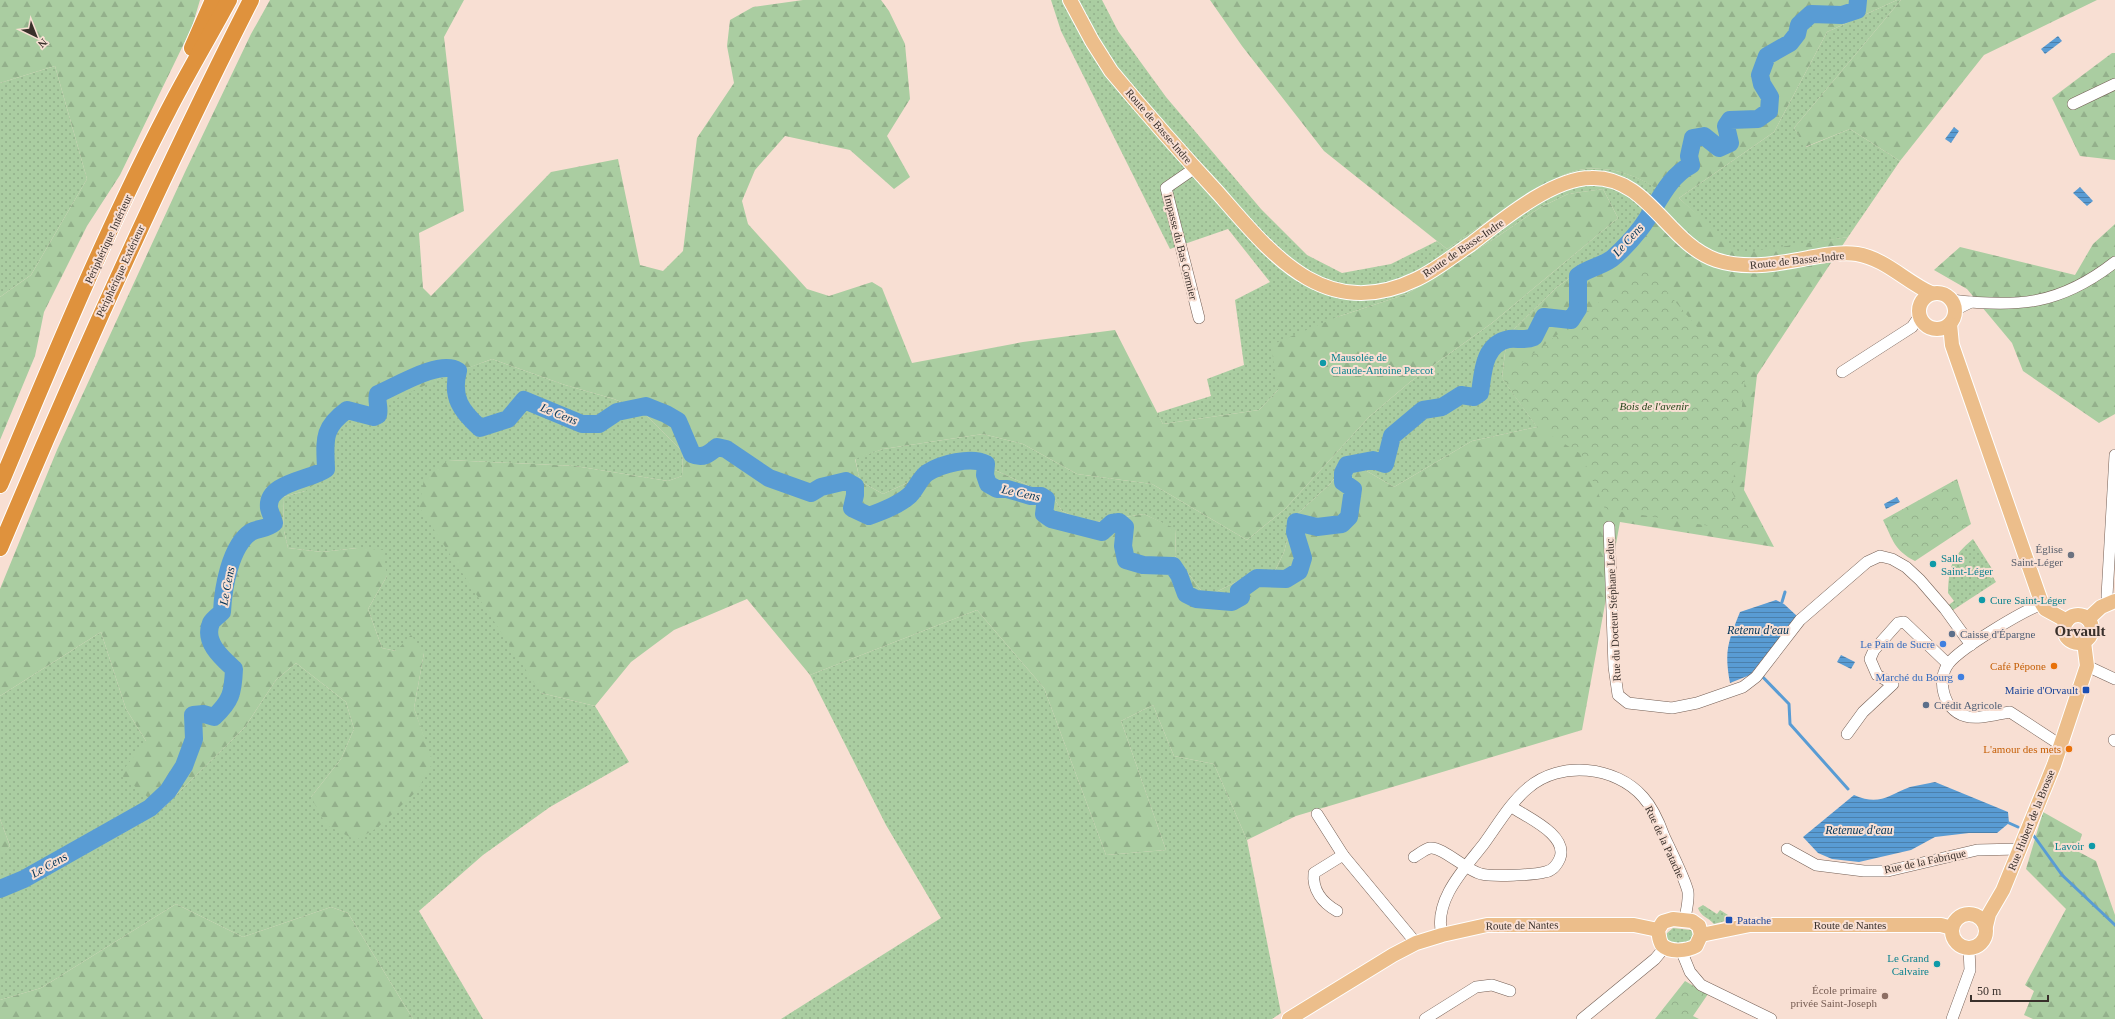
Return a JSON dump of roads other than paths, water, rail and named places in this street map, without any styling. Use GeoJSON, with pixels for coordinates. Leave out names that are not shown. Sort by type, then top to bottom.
{"type":"FeatureCollection","features":[{"type":"Feature","properties":{"kind":"highway"},"geometry":{"type":"LineString","coordinates":[[168,112],[213,0]]}},
{"type":"Feature","properties":{"kind":"highway","name":"Périphérique Intérieur"},"geometry":{"type":"LineString","coordinates":[[0,485],[79,301],[168,112],[229,0]]}},
{"type":"Feature","properties":{"kind":"highway","name":"Périphérique Extérieur"},"geometry":{"type":"LineString","coordinates":[[0,548],[115,280],[198,106],[251,0]]}},
{"type":"Feature","properties":{"kind":"main road","name":"Route de Basse-Indre"},"geometry":{"type":"LineString","coordinates":[[1070,0],[1092,41],[1111,71],[1261,242],[1286,265],[1312,282],[1333,289],[1359,293],[1377,292],[1397,288],[1418,279],[1439,267],[1546,191],[1569,181],[1590,178],[1610,180],[1628,188],[1644,200],[1692,246],[1713,259],[1732,264],[1752,266],[1784,263],[1834,254],[1857,254],[1874,259],[1895,270],[1918,287],[1926,297]]}},
{"type":"Feature","properties":{"kind":"main road"},"geometry":{"type":"LineString","coordinates":[[1952,345],[1923,325],[1918,312],[1926,297],[1945,295],[1953,305],[1950,324],[1952,345],[2042,604],[2045,609],[2067,621]]}},
{"type":"Feature","properties":{"kind":"main road"},"geometry":{"type":"LineString","coordinates":[[1923,325],[1950,324]]}},
{"type":"Feature","properties":{"kind":"main road"},"geometry":{"type":"LineString","coordinates":[[2088,619],[2112,602]]}},
{"type":"Feature","properties":{"kind":"main road"},"geometry":{"type":"LineString","coordinates":[[2077,615],[2088,619],[2091,623],[2092,632],[2091,636],[2084,642],[2074,643],[2066,636],[2064,631],[2067,621],[2077,615]]}},
{"type":"Feature","properties":{"kind":"main road"},"geometry":{"type":"LineString","coordinates":[[2084,642],[2087,666]]}},
{"type":"Feature","properties":{"kind":"main road","name":"Rue Hubert de la Brosse"},"geometry":{"type":"LineString","coordinates":[[1986,926],[1989,914],[1994,903],[2003,890],[2054,765],[2059,744],[2087,666]]}},
{"type":"Feature","properties":{"kind":"main road","name":"Rue Hubert de la Brosse"},"geometry":{"type":"LineString","coordinates":[[1974,915],[1994,903]]}},
{"type":"Feature","properties":{"kind":"main road"},"geometry":{"type":"LineString","coordinates":[[1974,915],[1983,921],[1986,926],[1986,933],[1981,944],[1969,949],[1958,944],[1954,939],[1952,928],[1958,918],[1974,915]]}},
{"type":"Feature","properties":{"kind":"main road"},"geometry":{"type":"LineString","coordinates":[[1673,919],[1685,919],[1699,926],[1700,935],[1696,946],[1681,950],[1665,947],[1661,944],[1658,930],[1663,922],[1673,919]]}},
{"type":"Feature","properties":{"kind":"main road","name":"Route de Nantes"},"geometry":{"type":"LineString","coordinates":[[1289,1019],[1416,943],[1442,934],[1487,925],[1634,925],[1658,930]]}},
{"type":"Feature","properties":{"kind":"main road","name":"Route de Nantes"},"geometry":{"type":"LineString","coordinates":[[1700,935],[1750,925],[1941,925],[1952,928]]}},
{"type":"Feature","properties":{"kind":"street"},"geometry":{"type":"LineString","coordinates":[[2073,104],[2115,84]]}},
{"type":"Feature","properties":{"kind":"street","name":"Impasse du Bas Cormier"},"geometry":{"type":"LineString","coordinates":[[1195,168],[1166,188],[1199,318]]}},
{"type":"Feature","properties":{"kind":"street"},"geometry":{"type":"LineString","coordinates":[[1953,305],[1971,302],[2007,304],[2029,303],[2063,294],[2088,281],[2115,262]]}},
{"type":"Feature","properties":{"kind":"street"},"geometry":{"type":"LineString","coordinates":[[1842,372],[1923,325]]}},
{"type":"Feature","properties":{"kind":"street"},"geometry":{"type":"LineString","coordinates":[[2112,602],[2107,596],[2115,454]]}},
{"type":"Feature","properties":{"kind":"street","name":"Rue du Docteur Stéphane Leduc"},"geometry":{"type":"LineString","coordinates":[[1609,527],[1614,667],[1618,695],[1628,703],[1672,708],[1722,696],[1752,681],[1800,620],[1866,562],[1880,556],[1892,558],[1906,567],[1920,580],[1971,645]]}},
{"type":"Feature","properties":{"kind":"street"},"geometry":{"type":"LineString","coordinates":[[2042,604],[1971,645],[1948,664],[1943,680],[1942,691],[1954,711],[1964,716],[1974,717],[2010,712],[2059,744]]}},
{"type":"Feature","properties":{"kind":"street"},"geometry":{"type":"LineString","coordinates":[[1847,734],[1863,712],[1892,684],[1877,674],[1870,659],[1874,650],[1898,623],[1904,622],[1948,664]]}},
{"type":"Feature","properties":{"kind":"street"},"geometry":{"type":"LineString","coordinates":[[2087,666],[2115,679]]}},
{"type":"Feature","properties":{"kind":"street","name":"Rue de la Patache"},"geometry":{"type":"LineString","coordinates":[[1442,934],[1440,914],[1445,899],[1465,868],[1524,791],[1538,781],[1564,772],[1601,772],[1614,776],[1634,788],[1652,808],[1688,891],[1685,919]]}},
{"type":"Feature","properties":{"kind":"street"},"geometry":{"type":"LineString","coordinates":[[1414,857],[1431,848],[1439,849],[1465,868],[1487,875],[1542,873],[1554,868],[1558,862],[1562,848],[1556,836],[1512,807]]}},
{"type":"Feature","properties":{"kind":"street"},"geometry":{"type":"LineString","coordinates":[[1317,814],[1343,855],[1416,943]]}},
{"type":"Feature","properties":{"kind":"street","name":"Rue de la Fabrique"},"geometry":{"type":"LineString","coordinates":[[1787,848],[1816,865],[1864,871],[1888,871],[1976,850],[2021,845]]}},
{"type":"Feature","properties":{"kind":"street"},"geometry":{"type":"LineString","coordinates":[[1337,911],[1325,904],[1313,883],[1313,878],[1314,873],[1343,855]]}},
{"type":"Feature","properties":{"kind":"street"},"geometry":{"type":"LineString","coordinates":[[1582,1019],[1655,959],[1665,947]]}},
{"type":"Feature","properties":{"kind":"street"},"geometry":{"type":"LineString","coordinates":[[1952,1019],[1970,970],[1969,949]]}},
{"type":"Feature","properties":{"kind":"street"},"geometry":{"type":"LineString","coordinates":[[1681,950],[1690,972],[1701,985],[1771,1019]]}},
{"type":"Feature","properties":{"kind":"street"},"geometry":{"type":"LineString","coordinates":[[1425,1019],[1476,987],[1492,985],[1510,991]]}},
{"type":"Feature","properties":{"kind":"water"},"geometry":{"type":"Polygon","coordinates":[[[2058,36],[2062,41],[2045,54],[2041,49],[2058,36]]]}},
{"type":"Feature","properties":{"kind":"water"},"geometry":{"type":"Polygon","coordinates":[[[1954,127],[1959,131],[1951,143],[1945,139],[1954,127]]]}},
{"type":"Feature","properties":{"kind":"water"},"geometry":{"type":"Polygon","coordinates":[[[2080,187],[2093,201],[2087,206],[2073,193],[2080,187]]]}},
{"type":"Feature","properties":{"kind":"water"},"geometry":{"type":"Polygon","coordinates":[[[1897,497],[1900,502],[1886,509],[1884,504],[1897,497]]]}},
{"type":"Feature","properties":{"kind":"water","name":"Retenu d'eau"},"geometry":{"type":"Polygon","coordinates":[[[1776,600],[1784,604],[1797,616],[1750,675],[1730,683],[1727,654],[1730,639],[1740,612],[1776,600]]]}},
{"type":"Feature","properties":{"kind":"water"},"geometry":{"type":"Polygon","coordinates":[[[1841,655],[1855,662],[1851,669],[1837,662],[1841,655]]]}},
{"type":"Feature","properties":{"kind":"water","name":"Retenue d'eau"},"geometry":{"type":"Polygon","coordinates":[[[1935,782],[2008,812],[2009,823],[1997,833],[1969,833],[1935,837],[1911,850],[1859,862],[1832,859],[1818,853],[1803,837],[1854,795],[1870,800],[1877,800],[1910,787],[1935,782]]]}},
{"type":"Feature","properties":{"kind":"waterway","name":"Le Cens"},"geometry":{"type":"LineString","coordinates":[[0,889],[24,879],[150,808],[168,791],[184,766],[194,739],[193,715],[204,714],[214,717],[228,701],[232,691],[234,669],[219,655],[215,649],[209,630],[211,623],[222,612],[226,580],[233,557],[238,547],[251,532],[274,523],[269,508],[270,499],[275,492],[282,487],[326,469],[325,450],[327,435],[329,429],[339,417],[347,410],[374,417],[378,415],[378,394],[407,380],[441,368],[450,368],[458,371],[456,388],[459,403],[468,416],[480,428],[508,419],[524,400],[582,424],[599,424],[617,412],[646,406],[666,414],[678,421],[692,454],[703,456],[717,447],[726,449],[769,478],[811,493],[821,487],[846,481],[855,486],[855,495],[852,508],[869,516],[906,499],[925,475],[933,470],[956,462],[980,462],[986,464],[985,475],[988,484],[997,489],[1007,489],[1031,496],[1041,496],[1046,499],[1044,514],[1051,519],[1102,532],[1112,523],[1119,522],[1125,527],[1123,546],[1126,560],[1143,565],[1173,566],[1179,575],[1186,594],[1196,599],[1232,602],[1241,597],[1239,591],[1257,578],[1286,579],[1299,571],[1303,558],[1295,532],[1296,522],[1317,527],[1342,524],[1349,517],[1353,489],[1343,482],[1343,473],[1347,465],[1373,460],[1385,464],[1392,436],[1423,410],[1442,407],[1461,395],[1474,397],[1480,393],[1486,360],[1489,353],[1500,342],[1509,339],[1525,339],[1534,337],[1544,317],[1571,320],[1578,309],[1578,276],[1587,270],[1611,259],[1622,250],[1640,229],[1668,185],[1675,177],[1691,165],[1689,156],[1693,138],[1704,136],[1719,148],[1730,143],[1726,126],[1730,120],[1758,119],[1769,111],[1770,97],[1762,84],[1760,75],[1767,56],[1790,43],[1797,34],[1799,25],[1811,14],[1842,15],[1857,10],[1858,0]]}},
{"type":"Feature","properties":{"kind":"waterway"},"geometry":{"type":"LineString","coordinates":[[1782,602],[1785,592]]}},
{"type":"Feature","properties":{"kind":"waterway"},"geometry":{"type":"LineString","coordinates":[[1755,669],[1789,704],[1790,724],[1848,789]]}},
{"type":"Feature","properties":{"kind":"waterway"},"geometry":{"type":"LineString","coordinates":[[2009,823],[2018,827]]}},
{"type":"Feature","properties":{"kind":"waterway"},"geometry":{"type":"LineString","coordinates":[[2034,836],[2062,875],[2115,925]]}},
{"type":"Feature","properties":{"kind":"place","name":"Mausolée de Claude-Antoine Peccot"},"geometry":{"type":"Point","coordinates":[1323,363]}},
{"type":"Feature","properties":{"kind":"place","name":"Église Saint-Léger"},"geometry":{"type":"Point","coordinates":[2071,555]}},
{"type":"Feature","properties":{"kind":"place","name":"Salle Saint-Léger"},"geometry":{"type":"Point","coordinates":[1933,564]}},
{"type":"Feature","properties":{"kind":"place","name":"Cure Saint-Léger"},"geometry":{"type":"Point","coordinates":[1982,600]}},
{"type":"Feature","properties":{"kind":"place","name":"Caisse d'Épargne"},"geometry":{"type":"Point","coordinates":[1952,634]}},
{"type":"Feature","properties":{"kind":"place","name":"Le Pain de Sucre"},"geometry":{"type":"Point","coordinates":[1943,644]}},
{"type":"Feature","properties":{"kind":"place","name":"Café Pépone"},"geometry":{"type":"Point","coordinates":[2054,666]}},
{"type":"Feature","properties":{"kind":"place","name":"Marché du Bourg"},"geometry":{"type":"Point","coordinates":[1961,677]}},
{"type":"Feature","properties":{"kind":"place","name":"Mairie d'Orvault"},"geometry":{"type":"Point","coordinates":[2086,690]}},
{"type":"Feature","properties":{"kind":"place","name":"Crédit Agricole"},"geometry":{"type":"Point","coordinates":[1926,705]}},
{"type":"Feature","properties":{"kind":"place","name":"L'amour des mets"},"geometry":{"type":"Point","coordinates":[2069,749]}},
{"type":"Feature","properties":{"kind":"place","name":"Lavoir"},"geometry":{"type":"Point","coordinates":[2092,846]}},
{"type":"Feature","properties":{"kind":"place","name":"Patache"},"geometry":{"type":"Point","coordinates":[1729,920]}},
{"type":"Feature","properties":{"kind":"place","name":"Le Grand Calvaire"},"geometry":{"type":"Point","coordinates":[1937,964]}},
{"type":"Feature","properties":{"kind":"place","name":"École primaire privée Saint-Joseph"},"geometry":{"type":"Point","coordinates":[1885,996]}},
{"type":"Feature","properties":{"kind":"district","name":"Orvault"},"geometry":{"type":"Point","coordinates":[2080,631]}},
{"type":"Feature","properties":{"kind":"park label","name":"Bois de l'avenir"},"geometry":{"type":"Point","coordinates":[1654,406]}}]}
